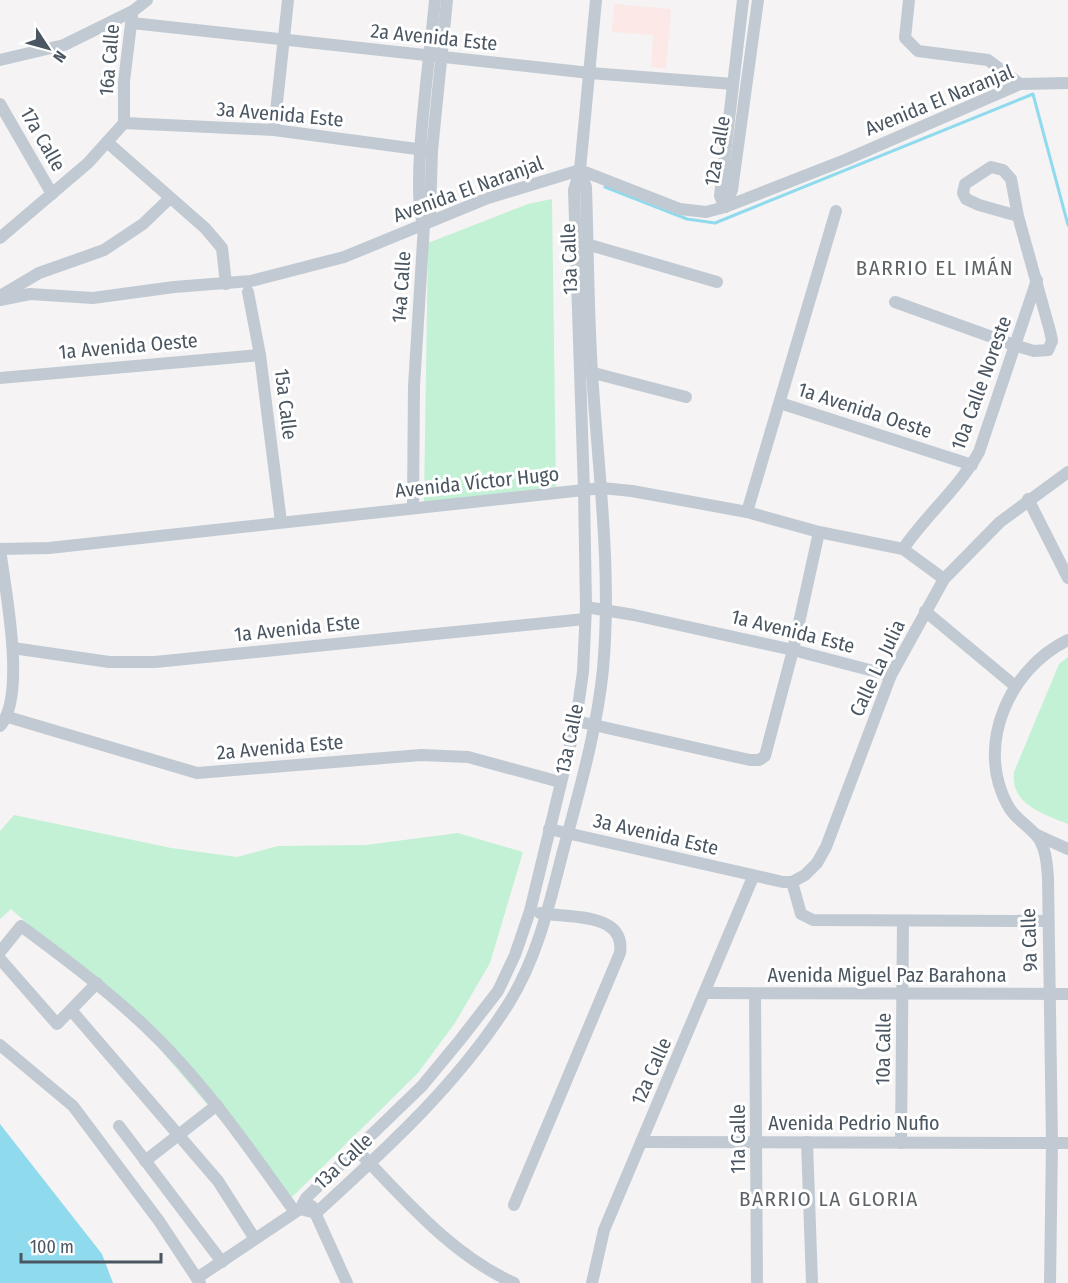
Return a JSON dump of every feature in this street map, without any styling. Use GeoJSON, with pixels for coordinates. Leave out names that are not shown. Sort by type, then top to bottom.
{"type":"FeatureCollection","features":[{"type":"Feature","properties":{"kind":"street"},"geometry":{"type":"LineString","coordinates":[[0,60],[64,45],[133,11],[147,0]]}},
{"type":"Feature","properties":{"kind":"street"},"geometry":{"type":"LineString","coordinates":[[274,130],[288,0]]}},
{"type":"Feature","properties":{"kind":"street"},"geometry":{"type":"LineString","coordinates":[[435,0],[436,56]]}},
{"type":"Feature","properties":{"kind":"street"},"geometry":{"type":"LineString","coordinates":[[436,56],[447,0]]}},
{"type":"Feature","properties":{"kind":"street","name":"13a Calle"},"geometry":{"type":"LineString","coordinates":[[199,1281],[222,1262],[297,1211],[306,1198],[422,1086],[498,991],[515,955],[530,911],[576,721],[583,672],[586,613],[582,243],[586,187],[580,170],[596,0]]}},
{"type":"Feature","properties":{"kind":"street","name":"12a Calle"},"geometry":{"type":"LineString","coordinates":[[725,207],[720,196],[743,0]]}},
{"type":"Feature","properties":{"kind":"street","name":"12a Calle"},"geometry":{"type":"LineString","coordinates":[[725,207],[732,190],[758,0]]}},
{"type":"Feature","properties":{"kind":"street"},"geometry":{"type":"LineString","coordinates":[[909,0],[905,38],[912,47],[918,51],[988,60],[1020,84]]}},
{"type":"Feature","properties":{"kind":"street","name":"2a Avenida Este"},"geometry":{"type":"LineString","coordinates":[[133,11],[283,41],[590,73],[733,84]]}},
{"type":"Feature","properties":{"kind":"street","name":"16a Calle"},"geometry":{"type":"LineString","coordinates":[[124,123],[124,81],[133,11]]}},
{"type":"Feature","properties":{"kind":"street","name":"14a Calle"},"geometry":{"type":"LineString","coordinates":[[413,508],[414,386],[424,225],[419,215],[436,56]]}},
{"type":"Feature","properties":{"kind":"street","name":"Avenida El Naranjal"},"geometry":{"type":"LineString","coordinates":[[0,298],[30,294],[93,298],[174,287],[251,281],[344,256],[488,198],[580,170],[680,209],[706,212],[725,207],[845,160],[1020,84],[1068,83]]}},
{"type":"Feature","properties":{"kind":"street","name":"17a Calle"},"geometry":{"type":"LineString","coordinates":[[0,104],[52,194]]}},
{"type":"Feature","properties":{"kind":"street"},"geometry":{"type":"LineString","coordinates":[[0,238],[52,194],[124,123]]}},
{"type":"Feature","properties":{"kind":"street","name":"3a Avenida Este"},"geometry":{"type":"LineString","coordinates":[[124,123],[274,130],[426,150]]}},
{"type":"Feature","properties":{"kind":"street"},"geometry":{"type":"LineString","coordinates":[[107,142],[169,199],[205,228],[222,248],[226,284]]}},
{"type":"Feature","properties":{"kind":"street"},"geometry":{"type":"LineString","coordinates":[[895,303],[1017,345],[1042,352],[1048,350],[1052,341],[1050,331],[1018,216],[1011,179],[1003,170],[991,167],[965,184],[963,194],[971,202],[1018,216]]}},
{"type":"Feature","properties":{"kind":"street"},"geometry":{"type":"LineString","coordinates":[[0,298],[39,273],[104,250],[143,224],[169,199]]}},
{"type":"Feature","properties":{"kind":"street"},"geometry":{"type":"LineString","coordinates":[[747,512],[836,211]]}},
{"type":"Feature","properties":{"kind":"street"},"geometry":{"type":"LineString","coordinates":[[582,243],[717,282]]}},
{"type":"Feature","properties":{"kind":"street","name":"10a Calle Noreste"},"geometry":{"type":"LineString","coordinates":[[903,549],[920,524],[972,465],[984,439],[1017,345],[1037,279]]}},
{"type":"Feature","properties":{"kind":"street","name":"15a Calle"},"geometry":{"type":"LineString","coordinates":[[248,292],[260,355],[281,522]]}},
{"type":"Feature","properties":{"kind":"street","name":"1a Avenida Oeste"},"geometry":{"type":"LineString","coordinates":[[0,378],[260,355]]}},
{"type":"Feature","properties":{"kind":"street"},"geometry":{"type":"LineString","coordinates":[[585,371],[686,397]]}},
{"type":"Feature","properties":{"kind":"street","name":"13a Calle"},"geometry":{"type":"LineString","coordinates":[[297,1211],[316,1212],[370,1163],[475,1052],[510,1001],[531,959],[547,914],[594,724],[603,669],[602,488],[585,371]]}},
{"type":"Feature","properties":{"kind":"street","name":"1a Avenida Oeste"},"geometry":{"type":"LineString","coordinates":[[780,404],[972,465]]}},
{"type":"Feature","properties":{"kind":"street","name":"Calle La Julia"},"geometry":{"type":"LineString","coordinates":[[792,882],[805,875],[817,862],[826,847],[891,675],[944,579],[1000,522],[1028,499],[1068,472]]}},
{"type":"Feature","properties":{"kind":"street","name":"Avenida Víctor Hugo"},"geometry":{"type":"LineString","coordinates":[[0,549],[49,548],[602,488],[632,491],[747,512],[819,532],[903,549],[944,579]]}},
{"type":"Feature","properties":{"kind":"street"},"geometry":{"type":"LineString","coordinates":[[1028,499],[1067,574]]}},
{"type":"Feature","properties":{"kind":"street"},"geometry":{"type":"LineString","coordinates":[[576,721],[750,760],[759,760],[765,756],[793,650],[819,532]]}},
{"type":"Feature","properties":{"kind":"street"},"geometry":{"type":"LineString","coordinates":[[0,549],[13,648],[11,707],[4,722]]}},
{"type":"Feature","properties":{"kind":"street","name":"1a Avenida Este"},"geometry":{"type":"LineString","coordinates":[[13,648],[109,662],[155,662],[586,613],[604,609],[793,650],[885,674]]}},
{"type":"Feature","properties":{"kind":"street"},"geometry":{"type":"LineString","coordinates":[[925,611],[1015,686]]}},
{"type":"Feature","properties":{"kind":"street"},"geometry":{"type":"LineString","coordinates":[[1068,640],[1038,659],[1015,686],[1002,712],[995,742],[998,776],[1006,803],[1018,820],[1037,835],[1068,849]]}},
{"type":"Feature","properties":{"kind":"street","name":"2a Avenida Este"},"geometry":{"type":"LineString","coordinates":[[4,722],[197,773],[421,755],[468,756],[560,782]]}},
{"type":"Feature","properties":{"kind":"street","name":"3a Avenida Este"},"geometry":{"type":"LineString","coordinates":[[549,828],[753,877]]}},
{"type":"Feature","properties":{"kind":"street","name":"9a Calle"},"geometry":{"type":"LineString","coordinates":[[1037,835],[1046,857],[1051,994],[1050,1283]]}},
{"type":"Feature","properties":{"kind":"street"},"geometry":{"type":"LineString","coordinates":[[753,877],[792,882],[796,905],[801,914],[813,920],[1047,921]]}},
{"type":"Feature","properties":{"kind":"street","name":"12a Calle"},"geometry":{"type":"LineString","coordinates":[[592,1283],[604,1230],[706,993],[753,877]]}},
{"type":"Feature","properties":{"kind":"street"},"geometry":{"type":"LineString","coordinates":[[514,1205],[620,953],[620,934],[606,923],[530,911]]}},
{"type":"Feature","properties":{"kind":"street","name":"10a Calle"},"geometry":{"type":"LineString","coordinates":[[901,1143],[903,921]]}},
{"type":"Feature","properties":{"kind":"street"},"geometry":{"type":"LineString","coordinates":[[0,952],[21,926],[97,983],[148,1029],[217,1104],[297,1211]]}},
{"type":"Feature","properties":{"kind":"street"},"geometry":{"type":"LineString","coordinates":[[0,958],[57,1024],[97,983]]}},
{"type":"Feature","properties":{"kind":"street","name":"Avenida Miguel Paz Barahona"},"geometry":{"type":"LineString","coordinates":[[706,993],[1068,994]]}},
{"type":"Feature","properties":{"kind":"street","name":"11a Calle"},"geometry":{"type":"LineString","coordinates":[[755,994],[758,1142],[757,1283]]}},
{"type":"Feature","properties":{"kind":"street"},"geometry":{"type":"LineString","coordinates":[[70,1010],[218,1181],[255,1239]]}},
{"type":"Feature","properties":{"kind":"street"},"geometry":{"type":"LineString","coordinates":[[460,1040],[475,1052]]}},
{"type":"Feature","properties":{"kind":"street"},"geometry":{"type":"LineString","coordinates":[[0,1045],[73,1106],[159,1221],[199,1281]]}},
{"type":"Feature","properties":{"kind":"street"},"geometry":{"type":"LineString","coordinates":[[146,1161],[217,1104]]}},
{"type":"Feature","properties":{"kind":"street"},"geometry":{"type":"LineString","coordinates":[[119,1125],[222,1262]]}},
{"type":"Feature","properties":{"kind":"street","name":"Avenida Pedrio Nufio"},"geometry":{"type":"LineString","coordinates":[[641,1142],[1068,1143]]}},
{"type":"Feature","properties":{"kind":"street"},"geometry":{"type":"LineString","coordinates":[[807,1142],[812,1283]]}},
{"type":"Feature","properties":{"kind":"street"},"geometry":{"type":"LineString","coordinates":[[356,1149],[447,1241],[485,1270],[514,1283]]}},
{"type":"Feature","properties":{"kind":"street"},"geometry":{"type":"LineString","coordinates":[[306,1198],[316,1212],[347,1283]]}},
{"type":"Feature","properties":{"kind":"shaded area"},"geometry":{"type":"Polygon","coordinates":[[[614,4],[671,9],[666,69],[651,67],[653,35],[612,32],[614,4]]]}},
{"type":"Feature","properties":{"kind":"green space"},"geometry":{"type":"Polygon","coordinates":[[[552,199],[556,487],[424,502],[428,243],[528,204],[552,199]]]}},
{"type":"Feature","properties":{"kind":"green space"},"geometry":{"type":"Polygon","coordinates":[[[1068,657],[1068,824],[1039,812],[1023,800],[1014,783],[1014,772],[1059,664],[1068,657]]]}},
{"type":"Feature","properties":{"kind":"green space"},"geometry":{"type":"Polygon","coordinates":[[[14,815],[171,848],[237,857],[278,846],[366,845],[458,833],[523,852],[490,963],[455,1023],[418,1073],[289,1200],[153,1041],[69,960],[11,909],[0,919],[0,831],[14,815]]]}},
{"type":"Feature","properties":{"kind":"water"},"geometry":{"type":"Polygon","coordinates":[[[0,1124],[102,1254],[113,1283],[0,1283],[0,1124]]]}},
{"type":"Feature","properties":{"kind":"waterway"},"geometry":{"type":"LineString","coordinates":[[605,187],[687,219],[715,223],[1033,94],[1068,225]]}},
{"type":"Feature","properties":{"kind":"district","name":"BARRIO EL IMÁN"},"geometry":{"type":"Point","coordinates":[935,268]}},
{"type":"Feature","properties":{"kind":"district","name":"BARRIO LA GLORIA"},"geometry":{"type":"Point","coordinates":[829,1199]}}]}
